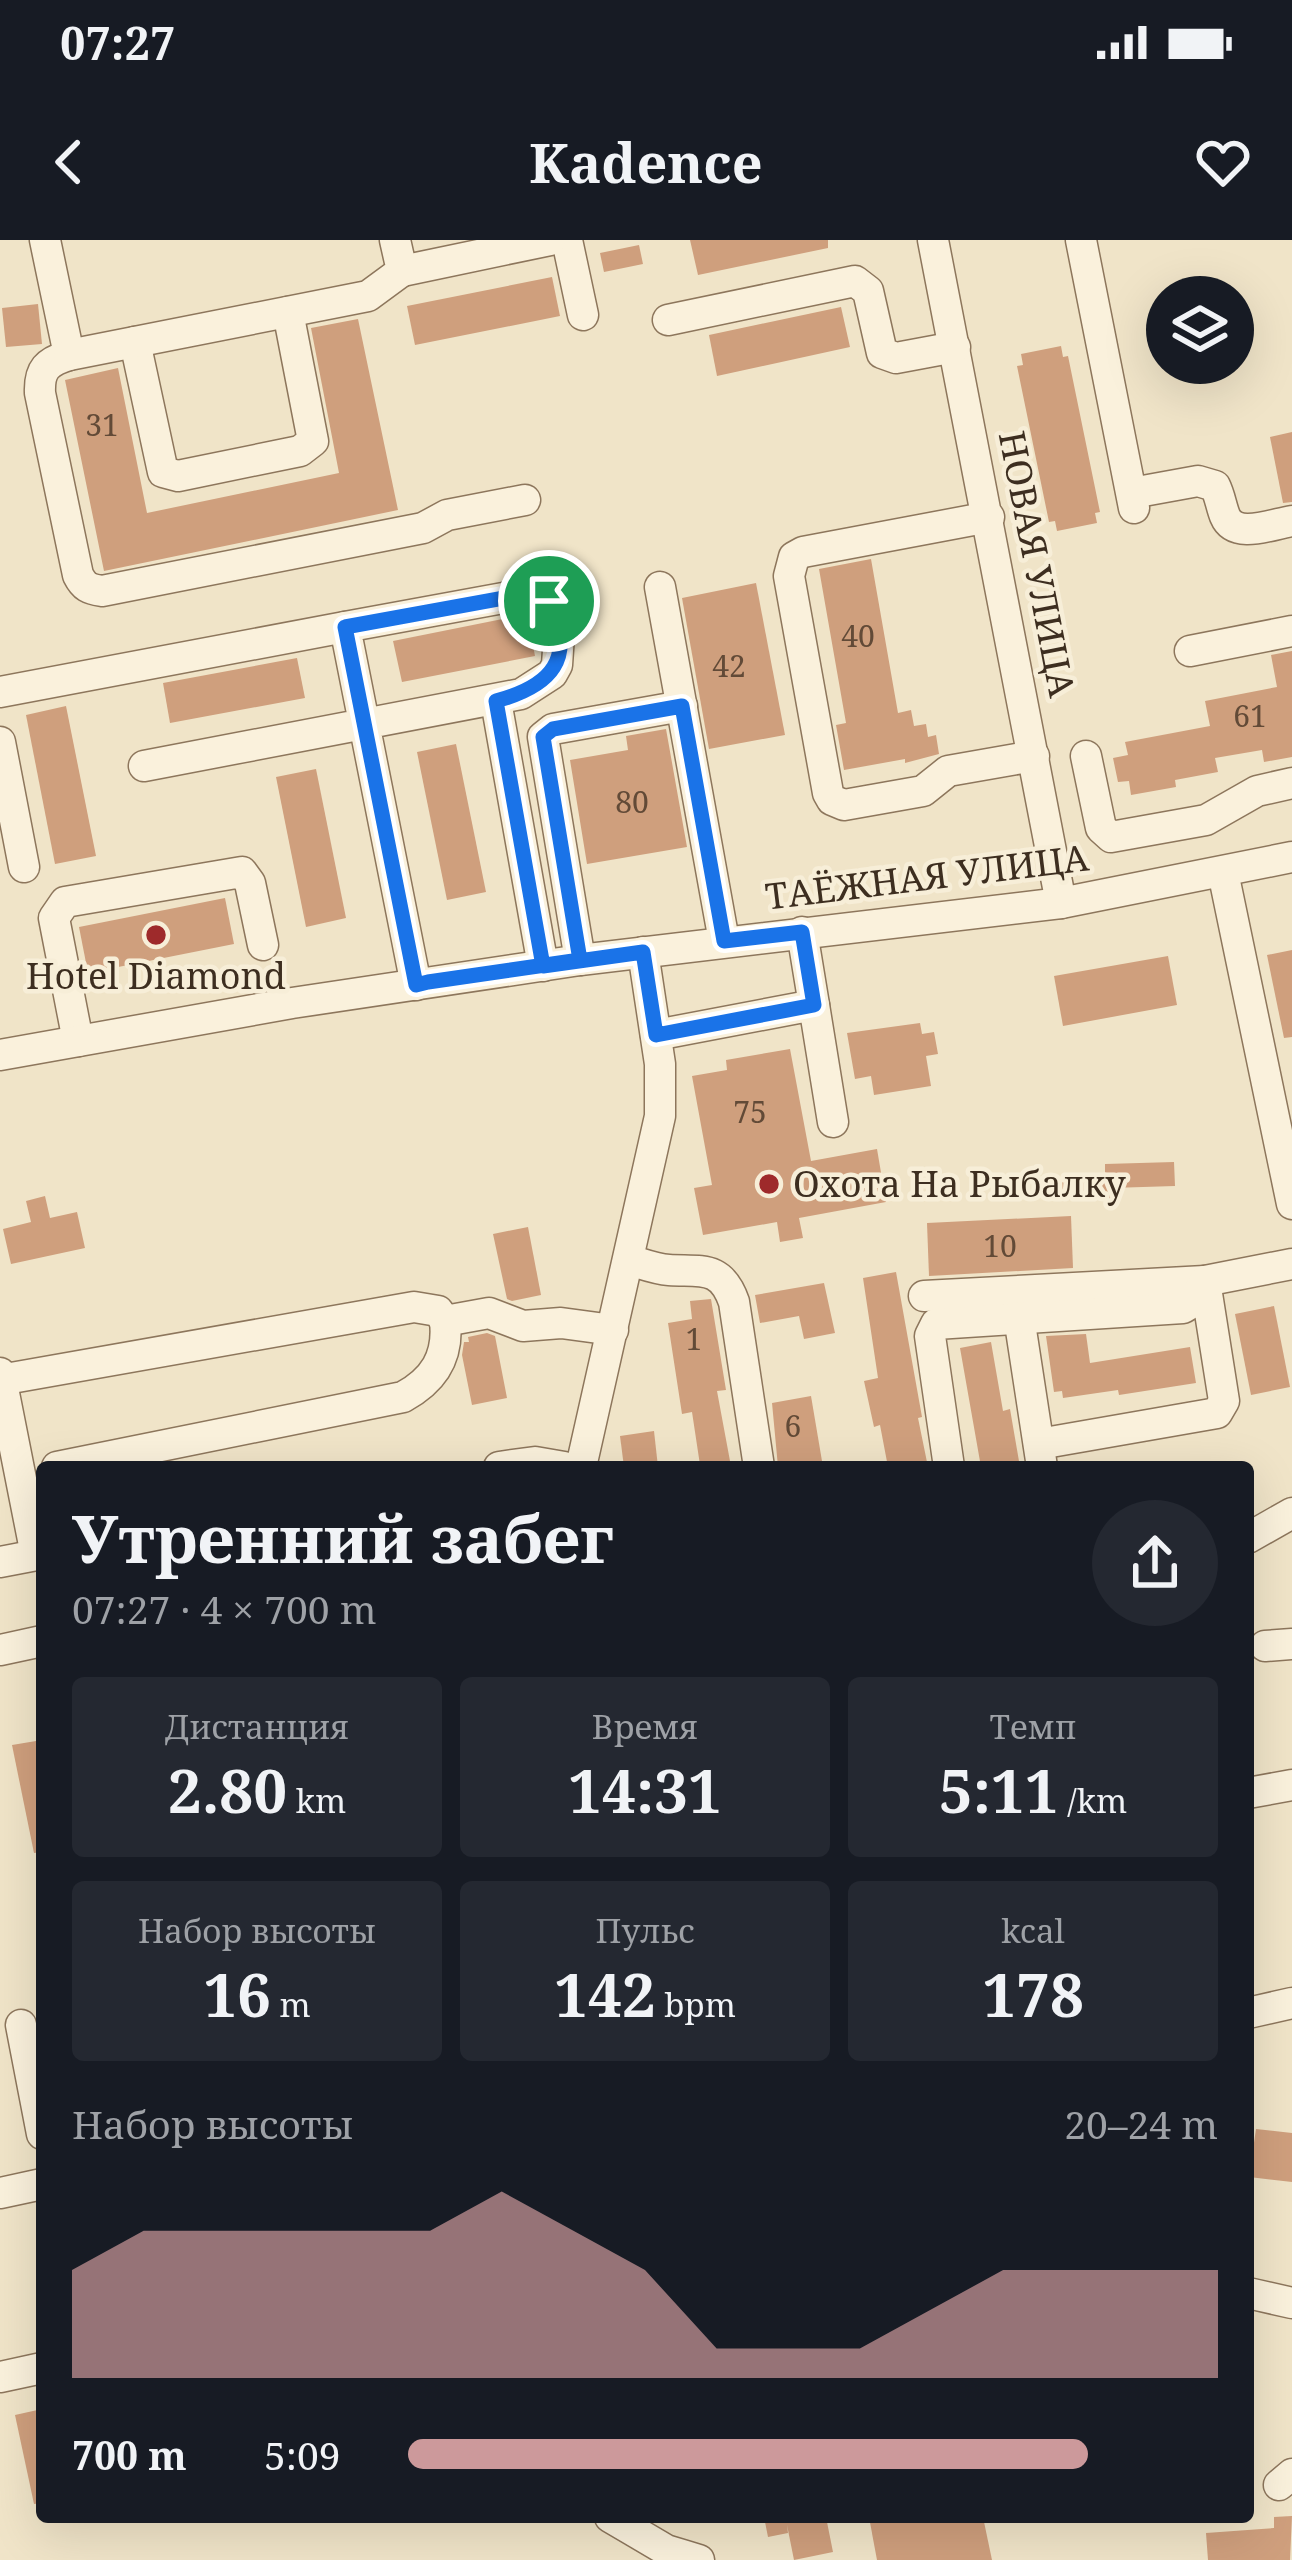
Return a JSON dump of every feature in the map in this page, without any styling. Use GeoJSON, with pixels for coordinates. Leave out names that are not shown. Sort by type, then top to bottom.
{"type":"FeatureCollection","features":[{"type":"Feature","properties":{"kind":"street"},"geometry":{"type":"LineString","coordinates":[[45,240],[69,356]]}},
{"type":"Feature","properties":{"kind":"street"},"geometry":{"type":"LineString","coordinates":[[524,500],[446,515],[423,528],[91,590],[78,575],[40,393],[42,370],[52,360],[69,356],[368,296],[398,255],[550,240]]}},
{"type":"Feature","properties":{"kind":"street"},"geometry":{"type":"LineString","coordinates":[[567,240],[583,316]]}},
{"type":"Feature","properties":{"kind":"street","name":"НОВАЯ УЛИЦА"},"geometry":{"type":"LineString","coordinates":[[933,240],[1061,903]]}},
{"type":"Feature","properties":{"kind":"street"},"geometry":{"type":"LineString","coordinates":[[1087,241],[1133,500],[1198,481],[1215,486],[1226,521],[1233,528],[1292,520]]}},
{"type":"Feature","properties":{"kind":"street"},"geometry":{"type":"LineString","coordinates":[[668,320],[855,281],[868,291],[882,353],[896,358],[955,347]]}},
{"type":"Feature","properties":{"kind":"street"},"geometry":{"type":"LineString","coordinates":[[135,342],[163,472],[178,476],[300,451],[313,441],[288,312]]}},
{"type":"Feature","properties":{"kind":"street"},"geometry":{"type":"LineString","coordinates":[[989,517],[794,557],[789,576],[828,793],[844,805],[923,790],[948,771],[1034,756]]}},
{"type":"Feature","properties":{"kind":"street"},"geometry":{"type":"LineString","coordinates":[[660,587],[724,941]]}},
{"type":"Feature","properties":{"kind":"street"},"geometry":{"type":"LineString","coordinates":[[0,692],[536,592],[549,601],[555,613],[560,651],[556,665],[539,685],[496,701],[144,766]]}},
{"type":"Feature","properties":{"kind":"street"},"geometry":{"type":"LineString","coordinates":[[345,627],[416,985]]}},
{"type":"Feature","properties":{"kind":"street"},"geometry":{"type":"LineString","coordinates":[[1190,651],[1292,631]]}},
{"type":"Feature","properties":{"kind":"street"},"geometry":{"type":"LineString","coordinates":[[496,701],[543,966]]}},
{"type":"Feature","properties":{"kind":"street"},"geometry":{"type":"LineString","coordinates":[[580,960],[543,737],[553,729],[682,706]]}},
{"type":"Feature","properties":{"kind":"street"},"geometry":{"type":"LineString","coordinates":[[0,742],[24,866]]}},
{"type":"Feature","properties":{"kind":"street"},"geometry":{"type":"LineString","coordinates":[[1086,756],[1101,828],[1111,837],[1206,820],[1257,791],[1292,783]]}},
{"type":"Feature","properties":{"kind":"street","name":"ТАЁЖНАЯ УЛИЦА"},"geometry":{"type":"LineString","coordinates":[[0,1055],[580,960],[1061,903],[1292,857]]}},
{"type":"Feature","properties":{"kind":"street"},"geometry":{"type":"LineString","coordinates":[[77,1041],[55,918],[65,902],[242,872],[250,883],[263,945]]}},
{"type":"Feature","properties":{"kind":"street"},"geometry":{"type":"LineString","coordinates":[[1223,872],[1292,1204]]}},
{"type":"Feature","properties":{"kind":"street"},"geometry":{"type":"LineString","coordinates":[[802,932],[833,1122]]}},
{"type":"Feature","properties":{"kind":"street"},"geometry":{"type":"LineString","coordinates":[[582,1461],[660,1116],[661,1064],[643,952]]}},
{"type":"Feature","properties":{"kind":"street"},"geometry":{"type":"LineString","coordinates":[[656,1035],[814,1005]]}},
{"type":"Feature","properties":{"kind":"street"},"geometry":{"type":"LineString","coordinates":[[629,1260],[656,1268],[705,1269],[724,1279],[734,1302],[758,1461]]}},
{"type":"Feature","properties":{"kind":"street"},"geometry":{"type":"LineString","coordinates":[[925,1296],[1205,1280],[1292,1264]]}},
{"type":"Feature","properties":{"kind":"street"},"geometry":{"type":"LineString","coordinates":[[949,1461],[932,1329],[944,1321],[1183,1308],[1193,1303],[1205,1280]]}},
{"type":"Feature","properties":{"kind":"street"},"geometry":{"type":"LineString","coordinates":[[1019,1317],[1040,1456],[1217,1413],[1224,1401],[1205,1280]]}},
{"type":"Feature","properties":{"kind":"street"},"geometry":{"type":"LineString","coordinates":[[36,1524],[31,1472],[0,1378],[414,1307],[438,1311],[445,1321],[447,1340],[440,1363],[427,1382],[403,1397],[87,1461]]}},
{"type":"Feature","properties":{"kind":"street"},"geometry":{"type":"LineString","coordinates":[[445,1321],[489,1313],[523,1326],[561,1323],[613,1330]]}},
{"type":"Feature","properties":{"kind":"street"},"geometry":{"type":"LineString","coordinates":[[1254,1535],[1292,1513]]}},
{"type":"Feature","properties":{"kind":"street"},"geometry":{"type":"LineString","coordinates":[[0,1562],[36,1556]]}},
{"type":"Feature","properties":{"kind":"street"},"geometry":{"type":"LineString","coordinates":[[0,1650],[36,1642]]}},
{"type":"Feature","properties":{"kind":"street"},"geometry":{"type":"LineString","coordinates":[[1254,1792],[1292,1785]]}},
{"type":"Feature","properties":{"kind":"street"},"geometry":{"type":"LineString","coordinates":[[1254,2012],[1292,2003]]}},
{"type":"Feature","properties":{"kind":"street"},"geometry":{"type":"LineString","coordinates":[[21,2025],[36,2103]]}},
{"type":"Feature","properties":{"kind":"street"},"geometry":{"type":"LineString","coordinates":[[0,2193],[36,2185]]}},
{"type":"Feature","properties":{"kind":"street"},"geometry":{"type":"LineString","coordinates":[[1254,2294],[1292,2303]]}},
{"type":"Feature","properties":{"kind":"street"},"geometry":{"type":"LineString","coordinates":[[0,2377],[36,2369]]}},
{"type":"Feature","properties":{"kind":"street"},"geometry":{"type":"LineString","coordinates":[[620,2523],[666,2550],[699,2560]]}},
{"type":"Feature","properties":{"kind":"building"},"geometry":{"type":"Polygon","coordinates":[[[690,240],[828,240],[828,248],[698,275],[690,240]]]}},
{"type":"Feature","properties":{"kind":"building"},"geometry":{"type":"Polygon","coordinates":[[[639,245],[643,264],[604,272],[600,253],[639,245]]]}},
{"type":"Feature","properties":{"kind":"building"},"geometry":{"type":"Polygon","coordinates":[[[552,277],[560,316],[415,345],[407,306],[552,277]]]}},
{"type":"Feature","properties":{"kind":"building"},"geometry":{"type":"Polygon","coordinates":[[[38,304],[42,344],[6,347],[2,308],[38,304]]]}},
{"type":"Feature","properties":{"kind":"building"},"geometry":{"type":"Polygon","coordinates":[[[841,307],[850,347],[717,376],[709,335],[841,307]]]}},
{"type":"Feature","properties":{"kind":"building"},"geometry":{"type":"Polygon","coordinates":[[[358,319],[398,510],[104,571],[65,380],[118,368],[147,513],[339,473],[311,328],[358,319]]]}},
{"type":"Feature","properties":{"kind":"building"},"geometry":{"type":"Polygon","coordinates":[[[1061,346],[1063,357],[1068,356],[1100,512],[1095,513],[1097,523],[1057,531],[1055,521],[1049,522],[1017,366],[1023,365],[1021,354],[1061,346]]]}},
{"type":"Feature","properties":{"kind":"building"},"geometry":{"type":"Polygon","coordinates":[[[1292,432],[1292,502],[1283,503],[1270,437],[1292,432]]]}},
{"type":"Feature","properties":{"kind":"building"},"geometry":{"type":"Polygon","coordinates":[[[871,559],[898,713],[911,710],[914,726],[926,724],[928,737],[936,735],[939,754],[844,770],[836,725],[846,723],[819,569],[871,559]]]}},
{"type":"Feature","properties":{"kind":"building"},"geometry":{"type":"Polygon","coordinates":[[[756,583],[785,735],[709,749],[682,598],[756,583]]]}},
{"type":"Feature","properties":{"kind":"building"},"geometry":{"type":"Polygon","coordinates":[[[527,614],[535,656],[402,682],[393,641],[527,614]]]}},
{"type":"Feature","properties":{"kind":"building"},"geometry":{"type":"Polygon","coordinates":[[[1292,651],[1292,757],[1264,762],[1262,750],[1215,758],[1218,772],[1175,780],[1176,787],[1131,795],[1129,781],[1118,782],[1113,758],[1128,755],[1125,742],[1210,726],[1205,701],[1277,687],[1271,655],[1292,651]]]}},
{"type":"Feature","properties":{"kind":"building"},"geometry":{"type":"Polygon","coordinates":[[[297,658],[305,698],[170,723],[163,683],[297,658]]]}},
{"type":"Feature","properties":{"kind":"building"},"geometry":{"type":"Polygon","coordinates":[[[66,706],[96,856],[55,864],[26,715],[66,706]]]}},
{"type":"Feature","properties":{"kind":"building"},"geometry":{"type":"Polygon","coordinates":[[[666,729],[687,847],[587,864],[570,760],[628,750],[626,736],[666,729]]]}},
{"type":"Feature","properties":{"kind":"building"},"geometry":{"type":"Polygon","coordinates":[[[456,744],[486,892],[447,900],[417,752],[456,744]]]}},
{"type":"Feature","properties":{"kind":"building"},"geometry":{"type":"Polygon","coordinates":[[[316,769],[346,918],[306,927],[276,777],[316,769]]]}},
{"type":"Feature","properties":{"kind":"building","name":"Hotel Diamond"},"geometry":{"type":"Polygon","coordinates":[[[225,898],[234,944],[88,973],[79,927],[225,898]]]}},
{"type":"Feature","properties":{"kind":"building"},"geometry":{"type":"Polygon","coordinates":[[[1292,950],[1292,1037],[1284,1038],[1267,955],[1292,950]]]}},
{"type":"Feature","properties":{"kind":"building"},"geometry":{"type":"Polygon","coordinates":[[[1168,956],[1177,1005],[1063,1026],[1054,976],[1168,956]]]}},
{"type":"Feature","properties":{"kind":"building"},"geometry":{"type":"Polygon","coordinates":[[[920,1023],[922,1034],[934,1032],[938,1054],[926,1056],[931,1086],[874,1095],[871,1076],[855,1079],[847,1033],[920,1023]]]}},
{"type":"Feature","properties":{"kind":"building"},"geometry":{"type":"Polygon","coordinates":[[[790,1049],[811,1161],[877,1149],[886,1202],[799,1218],[803,1238],[780,1242],[777,1222],[703,1235],[694,1188],[712,1185],[692,1076],[727,1070],[726,1060],[790,1049]]]}},
{"type":"Feature","properties":{"kind":"building"},"geometry":{"type":"Polygon","coordinates":[[[1174,1162],[1175,1186],[1111,1188],[1111,1199],[1063,1200],[1062,1176],[1105,1175],[1105,1164],[1174,1162]]]}},
{"type":"Feature","properties":{"kind":"building"},"geometry":{"type":"Polygon","coordinates":[[[45,1196],[50,1218],[77,1212],[85,1248],[11,1264],[3,1229],[31,1222],[26,1201],[45,1196]]]}},
{"type":"Feature","properties":{"kind":"building"},"geometry":{"type":"Polygon","coordinates":[[[1071,1216],[1073,1268],[929,1276],[927,1223],[1071,1216]]]}},
{"type":"Feature","properties":{"kind":"building"},"geometry":{"type":"Polygon","coordinates":[[[528,1227],[541,1295],[512,1301],[507,1299],[493,1234],[528,1227]]]}},
{"type":"Feature","properties":{"kind":"building"},"geometry":{"type":"Polygon","coordinates":[[[896,1272],[927,1461],[887,1461],[880,1425],[874,1427],[864,1381],[878,1378],[863,1278],[896,1272]]]}},
{"type":"Feature","properties":{"kind":"building"},"geometry":{"type":"Polygon","coordinates":[[[824,1283],[835,1333],[804,1339],[799,1316],[760,1323],[755,1295],[824,1283]]]}},
{"type":"Feature","properties":{"kind":"building"},"geometry":{"type":"Polygon","coordinates":[[[711,1299],[726,1390],[717,1391],[730,1461],[699,1461],[692,1412],[682,1414],[668,1323],[692,1319],[690,1301],[711,1299]]]}},
{"type":"Feature","properties":{"kind":"building"},"geometry":{"type":"Polygon","coordinates":[[[1274,1306],[1290,1387],[1251,1395],[1235,1314],[1274,1306]]]}},
{"type":"Feature","properties":{"kind":"building"},"geometry":{"type":"Polygon","coordinates":[[[487,1333],[495,1336],[507,1398],[472,1405],[462,1355],[464,1342],[487,1333]]]}},
{"type":"Feature","properties":{"kind":"building"},"geometry":{"type":"Polygon","coordinates":[[[1086,1334],[1090,1363],[1190,1347],[1196,1383],[1063,1398],[1062,1391],[1054,1392],[1046,1336],[1086,1334]]]}},
{"type":"Feature","properties":{"kind":"building"},"geometry":{"type":"Polygon","coordinates":[[[991,1342],[1003,1411],[1010,1409],[1019,1461],[980,1461],[960,1348],[991,1342]]]}},
{"type":"Feature","properties":{"kind":"building"},"geometry":{"type":"Polygon","coordinates":[[[811,1396],[822,1461],[777,1461],[772,1403],[811,1396]]]}},
{"type":"Feature","properties":{"kind":"building"},"geometry":{"type":"Polygon","coordinates":[[[654,1431],[657,1461],[623,1461],[620,1436],[654,1431]]]}},
{"type":"Feature","properties":{"kind":"building"},"geometry":{"type":"Polygon","coordinates":[[[36,1741],[36,1853],[34,1853],[12,1745],[36,1741]]]}},
{"type":"Feature","properties":{"kind":"building"},"geometry":{"type":"Polygon","coordinates":[[[1256,2129],[1292,2133],[1292,2182],[1254,2178],[1256,2129]]]}},
{"type":"Feature","properties":{"kind":"building"},"geometry":{"type":"Polygon","coordinates":[[[36,2410],[36,2504],[34,2504],[15,2415],[36,2410]]]}},
{"type":"Feature","properties":{"kind":"building"},"geometry":{"type":"Polygon","coordinates":[[[1292,2516],[1290,2560],[1208,2560],[1206,2533],[1274,2528],[1274,2517],[1292,2516]]]}},
{"type":"Feature","properties":{"kind":"building"},"geometry":{"type":"Polygon","coordinates":[[[765,2523],[827,2523],[833,2552],[794,2560],[787,2525],[788,2533],[768,2537],[765,2523]]]}},
{"type":"Feature","properties":{"kind":"building"},"geometry":{"type":"Polygon","coordinates":[[[870,2523],[984,2523],[992,2560],[877,2560],[870,2523]]]}},
{"type":"Feature","properties":{"kind":"place","name":"Hotel Diamond"},"geometry":{"type":"Point","coordinates":[156,935]}},
{"type":"Feature","properties":{"kind":"place","name":"Охота На Рыбалку"},"geometry":{"type":"Point","coordinates":[769,1184]}},
{"type":"Feature","properties":{"kind":"route"},"geometry":{"type":"LineString","coordinates":[[549,601],[536,592],[345,627],[416,985],[428,982],[543,966],[580,960],[543,737],[553,729],[682,706],[724,941],[802,932],[814,1005],[656,1035],[643,952],[543,966],[496,701],[521,694],[552,674],[560,651],[549,601]]}}]}
